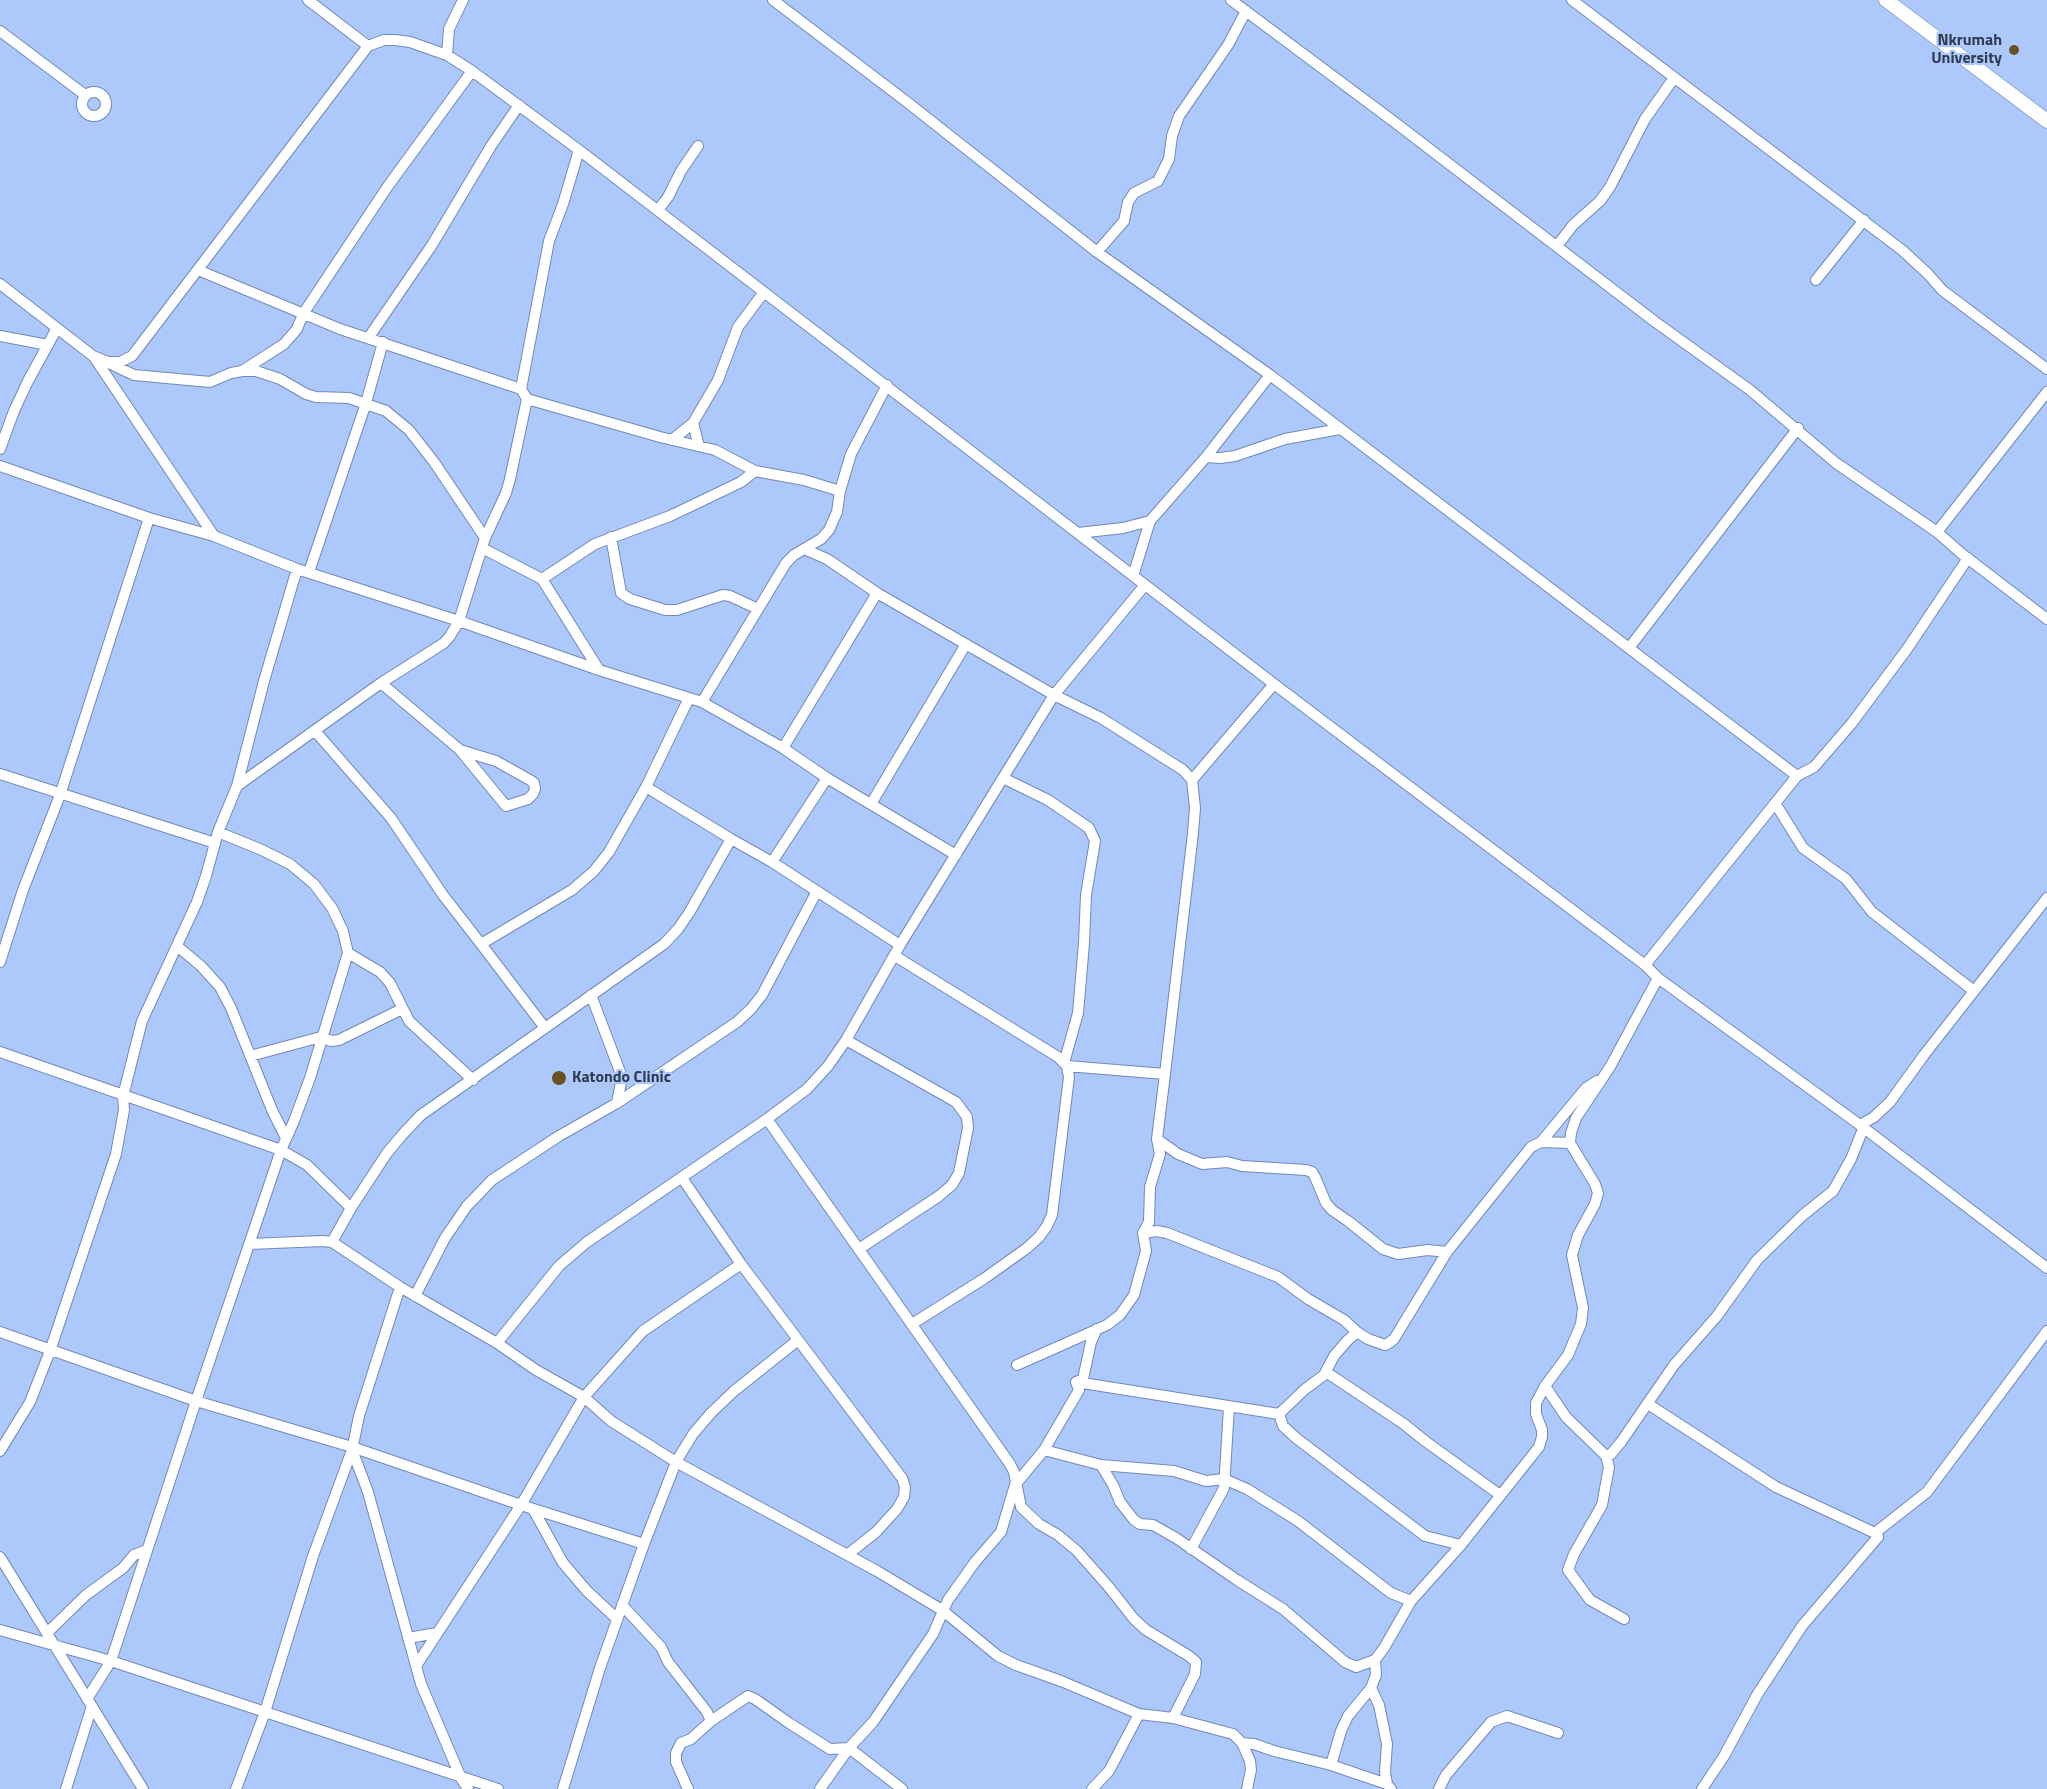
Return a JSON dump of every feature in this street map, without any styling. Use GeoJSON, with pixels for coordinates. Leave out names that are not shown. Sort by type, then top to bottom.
{"type":"FeatureCollection","features":[{"type":"Feature","properties":{"kind":"street"},"geometry":{"type":"LineString","coordinates":[[308,0],[368,46]]}},
{"type":"Feature","properties":{"kind":"street"},"geometry":{"type":"LineString","coordinates":[[454,0],[455,12]]}},
{"type":"Feature","properties":{"kind":"street"},"geometry":{"type":"LineString","coordinates":[[447,55],[448,29],[463,0]]}},
{"type":"Feature","properties":{"kind":"street"},"geometry":{"type":"LineString","coordinates":[[773,0],[1097,252],[1270,375],[1797,776]]}},
{"type":"Feature","properties":{"kind":"street"},"geometry":{"type":"LineString","coordinates":[[1231,0],[1654,321],[1750,390],[1798,428],[1836,463],[1936,532],[2047,619]]}},
{"type":"Feature","properties":{"kind":"street"},"geometry":{"type":"LineString","coordinates":[[1572,0],[1864,220],[1902,250],[1958,304],[2047,369]]}},
{"type":"Feature","properties":{"kind":"street"},"geometry":{"type":"LineString","coordinates":[[1886,0],[2047,121]]}},
{"type":"Feature","properties":{"kind":"street"},"geometry":{"type":"LineString","coordinates":[[1097,252],[1124,221],[1128,202],[1134,193],[1158,182],[1169,159],[1172,136],[1179,116],[1228,45],[1246,11]]}},
{"type":"Feature","properties":{"kind":"street"},"geometry":{"type":"LineString","coordinates":[[0,32],[85,95]]}},
{"type":"Feature","properties":{"kind":"street"},"geometry":{"type":"LineString","coordinates":[[108,362],[120,362],[132,356],[368,46],[395,39],[447,55],[579,150],[1274,684],[1646,965],[1658,978],[1861,1127],[2047,1268]]}},
{"type":"Feature","properties":{"kind":"street"},"geometry":{"type":"LineString","coordinates":[[242,371],[291,337],[301,323],[303,314],[388,186],[472,71]]}},
{"type":"Feature","properties":{"kind":"street"},"geometry":{"type":"LineString","coordinates":[[1557,246],[1573,225],[1600,201],[1614,180],[1645,119],[1674,78]]}},
{"type":"Feature","properties":{"kind":"street"},"geometry":{"type":"LineString","coordinates":[[369,337],[432,245],[491,146],[519,105]]}},
{"type":"Feature","properties":{"kind":"street"},"geometry":{"type":"LineString","coordinates":[[658,210],[698,146]]}},
{"type":"Feature","properties":{"kind":"street"},"geometry":{"type":"LineString","coordinates":[[237,786],[381,683],[444,643],[459,621],[483,543],[510,479],[549,241],[579,150]]}},
{"type":"Feature","properties":{"kind":"street"},"geometry":{"type":"LineString","coordinates":[[1816,280],[1864,220]]}},
{"type":"Feature","properties":{"kind":"street"},"geometry":{"type":"LineString","coordinates":[[198,270],[303,314],[524,394],[672,440],[716,450],[755,471],[804,480],[840,491]]}},
{"type":"Feature","properties":{"kind":"street"},"geometry":{"type":"LineString","coordinates":[[0,284],[93,356],[134,375],[210,382],[242,371],[270,374],[306,394],[316,397],[349,398],[386,411],[409,430],[446,479],[483,543],[542,579],[599,670]]}},
{"type":"Feature","properties":{"kind":"street"},"geometry":{"type":"LineString","coordinates":[[672,440],[693,423],[717,380],[738,327],[764,292]]}},
{"type":"Feature","properties":{"kind":"street"},"geometry":{"type":"LineString","coordinates":[[0,449],[14,411],[57,328]]}},
{"type":"Feature","properties":{"kind":"street"},"geometry":{"type":"LineString","coordinates":[[0,336],[48,345]]}},
{"type":"Feature","properties":{"kind":"street"},"geometry":{"type":"LineString","coordinates":[[309,572],[366,404],[383,342]]}},
{"type":"Feature","properties":{"kind":"street"},"geometry":{"type":"LineString","coordinates":[[93,356],[214,536]]}},
{"type":"Feature","properties":{"kind":"street"},"geometry":{"type":"LineString","coordinates":[[1134,576],[1150,521],[1206,457],[1270,375]]}},
{"type":"Feature","properties":{"kind":"street"},"geometry":{"type":"LineString","coordinates":[[702,702],[786,563],[794,555],[821,539],[829,530],[837,512],[840,491],[851,454],[887,385]]}},
{"type":"Feature","properties":{"kind":"street"},"geometry":{"type":"LineString","coordinates":[[1936,532],[2047,392]]}},
{"type":"Feature","properties":{"kind":"street"},"geometry":{"type":"LineString","coordinates":[[693,423],[699,446]]}},
{"type":"Feature","properties":{"kind":"street"},"geometry":{"type":"LineString","coordinates":[[1629,648],[1798,428]]}},
{"type":"Feature","properties":{"kind":"street"},"geometry":{"type":"LineString","coordinates":[[1206,457],[1220,459],[1235,456],[1285,439],[1340,429]]}},
{"type":"Feature","properties":{"kind":"street"},"geometry":{"type":"LineString","coordinates":[[0,466],[149,518],[214,536],[297,569],[702,702],[783,748],[956,855]]}},
{"type":"Feature","properties":{"kind":"street"},"geometry":{"type":"LineString","coordinates":[[542,579],[595,544],[652,523],[710,497],[741,482],[755,471]]}},
{"type":"Feature","properties":{"kind":"street"},"geometry":{"type":"LineString","coordinates":[[0,962],[23,890],[60,795],[149,518]]}},
{"type":"Feature","properties":{"kind":"street"},"geometry":{"type":"LineString","coordinates":[[1078,532],[1123,528],[1150,521]]}},
{"type":"Feature","properties":{"kind":"street"},"geometry":{"type":"LineString","coordinates":[[611,537],[621,593],[630,599],[665,610],[677,610],[723,595],[758,609]]}},
{"type":"Feature","properties":{"kind":"street"},"geometry":{"type":"LineString","coordinates":[[821,539],[827,559]]}},
{"type":"Feature","properties":{"kind":"street"},"geometry":{"type":"LineString","coordinates":[[804,549],[827,559],[877,593],[1054,695],[1101,718],[1183,770],[1192,780],[1195,807],[1193,833],[1157,1139],[1160,1154],[1150,1187],[1149,1222],[1143,1233],[1146,1251],[1134,1295],[1120,1315],[1097,1329],[1017,1365]]}},
{"type":"Feature","properties":{"kind":"street"},"geometry":{"type":"LineString","coordinates":[[1646,965],[1797,776],[1814,767],[1852,723],[1907,649],[1968,558]]}},
{"type":"Feature","properties":{"kind":"street"},"geometry":{"type":"LineString","coordinates":[[0,1451],[30,1402],[50,1351],[116,1154],[124,1110],[123,1096],[142,1022],[206,876],[217,838],[237,786],[264,681],[297,569]]}},
{"type":"Feature","properties":{"kind":"street"},"geometry":{"type":"LineString","coordinates":[[497,1343],[559,1266],[587,1242],[767,1119],[807,1089],[828,1066],[846,1040],[900,945],[1054,695],[1145,585]]}},
{"type":"Feature","properties":{"kind":"street"},"geometry":{"type":"LineString","coordinates":[[783,748],[877,593]]}},
{"type":"Feature","properties":{"kind":"street"},"geometry":{"type":"LineString","coordinates":[[871,804],[966,644]]}},
{"type":"Feature","properties":{"kind":"street"},"geometry":{"type":"LineString","coordinates":[[381,683],[460,750],[506,806],[528,799],[533,794],[534,783],[530,780],[496,761],[460,750]]}},
{"type":"Feature","properties":{"kind":"street"},"geometry":{"type":"LineString","coordinates":[[1192,780],[1274,684]]}},
{"type":"Feature","properties":{"kind":"street"},"geometry":{"type":"LineString","coordinates":[[481,944],[572,890],[594,870],[609,852],[646,787],[689,698]]}},
{"type":"Feature","properties":{"kind":"street"},"geometry":{"type":"LineString","coordinates":[[315,731],[391,818],[443,895],[545,1028]]}},
{"type":"Feature","properties":{"kind":"street"},"geometry":{"type":"LineString","coordinates":[[0,774],[60,795],[262,850],[290,864],[314,884],[332,908],[343,931],[348,953],[310,1078],[281,1150],[195,1401],[111,1661],[90,1703],[66,1789]]}},
{"type":"Feature","properties":{"kind":"street"},"geometry":{"type":"LineString","coordinates":[[772,862],[827,777]]}},
{"type":"Feature","properties":{"kind":"street"},"geometry":{"type":"LineString","coordinates":[[1003,778],[1039,795],[1081,822],[1089,828],[1095,841],[1086,896],[1078,1013],[1065,1065]]}},
{"type":"Feature","properties":{"kind":"street"},"geometry":{"type":"LineString","coordinates":[[646,787],[772,862],[900,945]]}},
{"type":"Feature","properties":{"kind":"street"},"geometry":{"type":"LineString","coordinates":[[1776,803],[1803,848],[1846,879],[1872,912],[1974,991]]}},
{"type":"Feature","properties":{"kind":"street"},"geometry":{"type":"LineString","coordinates":[[332,1242],[387,1153],[421,1115],[664,944],[689,913],[731,839]]}},
{"type":"Feature","properties":{"kind":"street"},"geometry":{"type":"LineString","coordinates":[[415,1296],[445,1238],[467,1206],[492,1180],[559,1136],[616,1103],[736,1022],[751,1009],[762,996],[817,891]]}},
{"type":"Feature","properties":{"kind":"street"},"geometry":{"type":"LineString","coordinates":[[1606,1456],[1616,1449],[1686,1350],[1728,1303],[1757,1260],[1803,1215],[1833,1191],[1851,1159],[1861,1127],[1890,1102],[1924,1054],[2047,898]]}},
{"type":"Feature","properties":{"kind":"street"},"geometry":{"type":"LineString","coordinates":[[177,946],[201,966],[220,987],[286,1138]]}},
{"type":"Feature","properties":{"kind":"street"},"geometry":{"type":"LineString","coordinates":[[348,953],[380,972],[390,982],[409,1021],[473,1080]]}},
{"type":"Feature","properties":{"kind":"street"},"geometry":{"type":"LineString","coordinates":[[895,956],[1058,1057],[1065,1065],[1069,1077],[1052,1215],[1047,1226],[1027,1248],[985,1278],[912,1324]]}},
{"type":"Feature","properties":{"kind":"street"},"geometry":{"type":"LineString","coordinates":[[1101,1465],[1113,1485],[1119,1502],[1134,1520],[1140,1524],[1153,1526],[1283,1609],[1345,1662],[1356,1667],[1375,1660],[1411,1601],[1461,1545],[1539,1447],[1542,1430],[1536,1414],[1536,1404],[1545,1386],[1568,1355],[1581,1324],[1583,1308],[1572,1256],[1578,1235],[1595,1204],[1598,1193],[1596,1184],[1570,1143],[1571,1133],[1576,1118],[1610,1067],[1658,978]]}},
{"type":"Feature","properties":{"kind":"street"},"geometry":{"type":"LineString","coordinates":[[591,995],[622,1077],[616,1103]]}},
{"type":"Feature","properties":{"kind":"street"},"geometry":{"type":"LineString","coordinates":[[250,1056],[321,1037],[331,1041],[339,1040],[402,1009]]}},
{"type":"Feature","properties":{"kind":"street"},"geometry":{"type":"LineString","coordinates":[[846,1040],[956,1102],[967,1117],[968,1128],[959,1173],[952,1185],[859,1249]]}},
{"type":"Feature","properties":{"kind":"street"},"geometry":{"type":"LineString","coordinates":[[0,1052],[281,1150],[307,1165],[351,1208]]}},
{"type":"Feature","properties":{"kind":"street"},"geometry":{"type":"LineString","coordinates":[[1065,1065],[1164,1074]]}},
{"type":"Feature","properties":{"kind":"street"},"geometry":{"type":"LineString","coordinates":[[622,1077],[640,1087]]}},
{"type":"Feature","properties":{"kind":"street"},"geometry":{"type":"LineString","coordinates":[[1143,1233],[1157,1231],[1167,1233],[1278,1277],[1308,1299],[1344,1320],[1368,1339],[1385,1345],[1394,1339],[1447,1252],[1531,1147],[1541,1142],[1586,1088],[1603,1077]]}},
{"type":"Feature","properties":{"kind":"street"},"geometry":{"type":"LineString","coordinates":[[767,1119],[1010,1464],[1014,1472],[1018,1502],[1026,1513],[1077,1551],[1134,1619],[1146,1630],[1190,1656],[1196,1662],[1195,1674],[1173,1718]]}},
{"type":"Feature","properties":{"kind":"street"},"geometry":{"type":"LineString","coordinates":[[1157,1139],[1178,1154],[1202,1164],[1222,1162],[1312,1172],[1326,1203],[1332,1210],[1383,1249],[1398,1254],[1428,1250],[1447,1252]]}},
{"type":"Feature","properties":{"kind":"street"},"geometry":{"type":"LineString","coordinates":[[1541,1142],[1570,1143]]}},
{"type":"Feature","properties":{"kind":"street"},"geometry":{"type":"LineString","coordinates":[[682,1178],[741,1264],[902,1478],[905,1487],[904,1497],[897,1509],[876,1532],[847,1556]]}},
{"type":"Feature","properties":{"kind":"street"},"geometry":{"type":"LineString","coordinates":[[249,1244],[332,1242],[400,1287],[584,1397],[611,1420],[676,1462],[942,1610],[998,1656],[1139,1714],[1173,1718],[1233,1734],[1242,1743],[1250,1761],[1251,1770],[1247,1789]]}},
{"type":"Feature","properties":{"kind":"street"},"geometry":{"type":"LineString","coordinates":[[416,1666],[521,1505],[584,1397],[643,1331],[741,1264]]}},
{"type":"Feature","properties":{"kind":"street"},"geometry":{"type":"LineString","coordinates":[[236,1789],[265,1712],[313,1556],[352,1448],[359,1416],[400,1287]]}},
{"type":"Feature","properties":{"kind":"street"},"geometry":{"type":"LineString","coordinates":[[1076,1382],[1083,1378],[1091,1342],[1097,1329]]}},
{"type":"Feature","properties":{"kind":"street"},"geometry":{"type":"LineString","coordinates":[[1875,1533],[1927,1492],[2047,1331]]}},
{"type":"Feature","properties":{"kind":"street"},"geometry":{"type":"LineString","coordinates":[[0,1332],[195,1401],[352,1448],[644,1544]]}},
{"type":"Feature","properties":{"kind":"street"},"geometry":{"type":"LineString","coordinates":[[1076,1382],[1279,1414],[1326,1372],[1334,1356],[1357,1332]]}},
{"type":"Feature","properties":{"kind":"street"},"geometry":{"type":"LineString","coordinates":[[563,1789],[617,1619],[676,1462],[693,1434],[711,1413],[734,1391],[798,1340]]}},
{"type":"Feature","properties":{"kind":"street"},"geometry":{"type":"LineString","coordinates":[[1326,1372],[1404,1424],[1425,1442],[1500,1495]]}},
{"type":"Feature","properties":{"kind":"street"},"geometry":{"type":"LineString","coordinates":[[820,1789],[849,1748],[873,1722],[929,1639],[942,1610],[975,1562],[1001,1532],[1015,1485],[1044,1449],[1078,1390],[1076,1382]]}},
{"type":"Feature","properties":{"kind":"street"},"geometry":{"type":"LineString","coordinates":[[1545,1386],[1566,1417],[1606,1456],[1609,1467],[1602,1505],[1574,1554],[1568,1570],[1590,1599],[1624,1619]]}},
{"type":"Feature","properties":{"kind":"street"},"geometry":{"type":"LineString","coordinates":[[1647,1404],[1776,1487],[1875,1533],[1878,1538],[1820,1604],[1786,1648],[1702,1789]]}},
{"type":"Feature","properties":{"kind":"street"},"geometry":{"type":"LineString","coordinates":[[1191,1549],[1222,1494],[1229,1407]]}},
{"type":"Feature","properties":{"kind":"street"},"geometry":{"type":"LineString","coordinates":[[1279,1414],[1283,1426],[1296,1438],[1425,1536],[1461,1545]]}},
{"type":"Feature","properties":{"kind":"street"},"geometry":{"type":"LineString","coordinates":[[352,1448],[368,1492],[421,1684],[461,1778],[468,1789]]}},
{"type":"Feature","properties":{"kind":"street"},"geometry":{"type":"LineString","coordinates":[[1044,1449],[1101,1465],[1174,1471],[1206,1480],[1224,1479],[1247,1489],[1307,1527],[1386,1589],[1411,1601]]}},
{"type":"Feature","properties":{"kind":"street"},"geometry":{"type":"LineString","coordinates":[[533,1509],[563,1563],[587,1591],[617,1619]]}},
{"type":"Feature","properties":{"kind":"street"},"geometry":{"type":"LineString","coordinates":[[47,1633],[86,1595],[123,1568],[134,1555],[147,1550]]}},
{"type":"Feature","properties":{"kind":"street"},"geometry":{"type":"LineString","coordinates":[[0,1557],[143,1789]]}},
{"type":"Feature","properties":{"kind":"street"},"geometry":{"type":"LineString","coordinates":[[622,1605],[661,1647],[668,1662],[707,1712],[711,1721]]}},
{"type":"Feature","properties":{"kind":"street"},"geometry":{"type":"LineString","coordinates":[[0,1630],[111,1661],[498,1789]]}},
{"type":"Feature","properties":{"kind":"street"},"geometry":{"type":"LineString","coordinates":[[408,1638],[437,1633]]}},
{"type":"Feature","properties":{"kind":"street"},"geometry":{"type":"LineString","coordinates":[[1331,1765],[1348,1716],[1371,1689],[1376,1675],[1375,1660]]}},
{"type":"Feature","properties":{"kind":"street"},"geometry":{"type":"LineString","coordinates":[[1371,1689],[1380,1705],[1387,1744],[1385,1772],[1389,1786]]}},
{"type":"Feature","properties":{"kind":"street"},"geometry":{"type":"LineString","coordinates":[[688,1789],[676,1762],[676,1753],[681,1743],[691,1739],[711,1721],[748,1696],[830,1749],[849,1748],[902,1789]]}},
{"type":"Feature","properties":{"kind":"street"},"geometry":{"type":"LineString","coordinates":[[1092,1789],[1109,1771],[1139,1714]]}},
{"type":"Feature","properties":{"kind":"street"},"geometry":{"type":"LineString","coordinates":[[1439,1789],[1446,1775],[1491,1722],[1507,1716],[1558,1733]]}},
{"type":"Feature","properties":{"kind":"street"},"geometry":{"type":"LineString","coordinates":[[1242,1743],[1254,1744],[1331,1765],[1389,1786]]}},
{"type":"Feature","properties":{"kind":"place","name":"Nkrumah University"},"geometry":{"type":"Point","coordinates":[2014,50]}},
{"type":"Feature","properties":{"kind":"place","name":"Katondo Clinic"},"geometry":{"type":"Point","coordinates":[559,1078]}}]}
